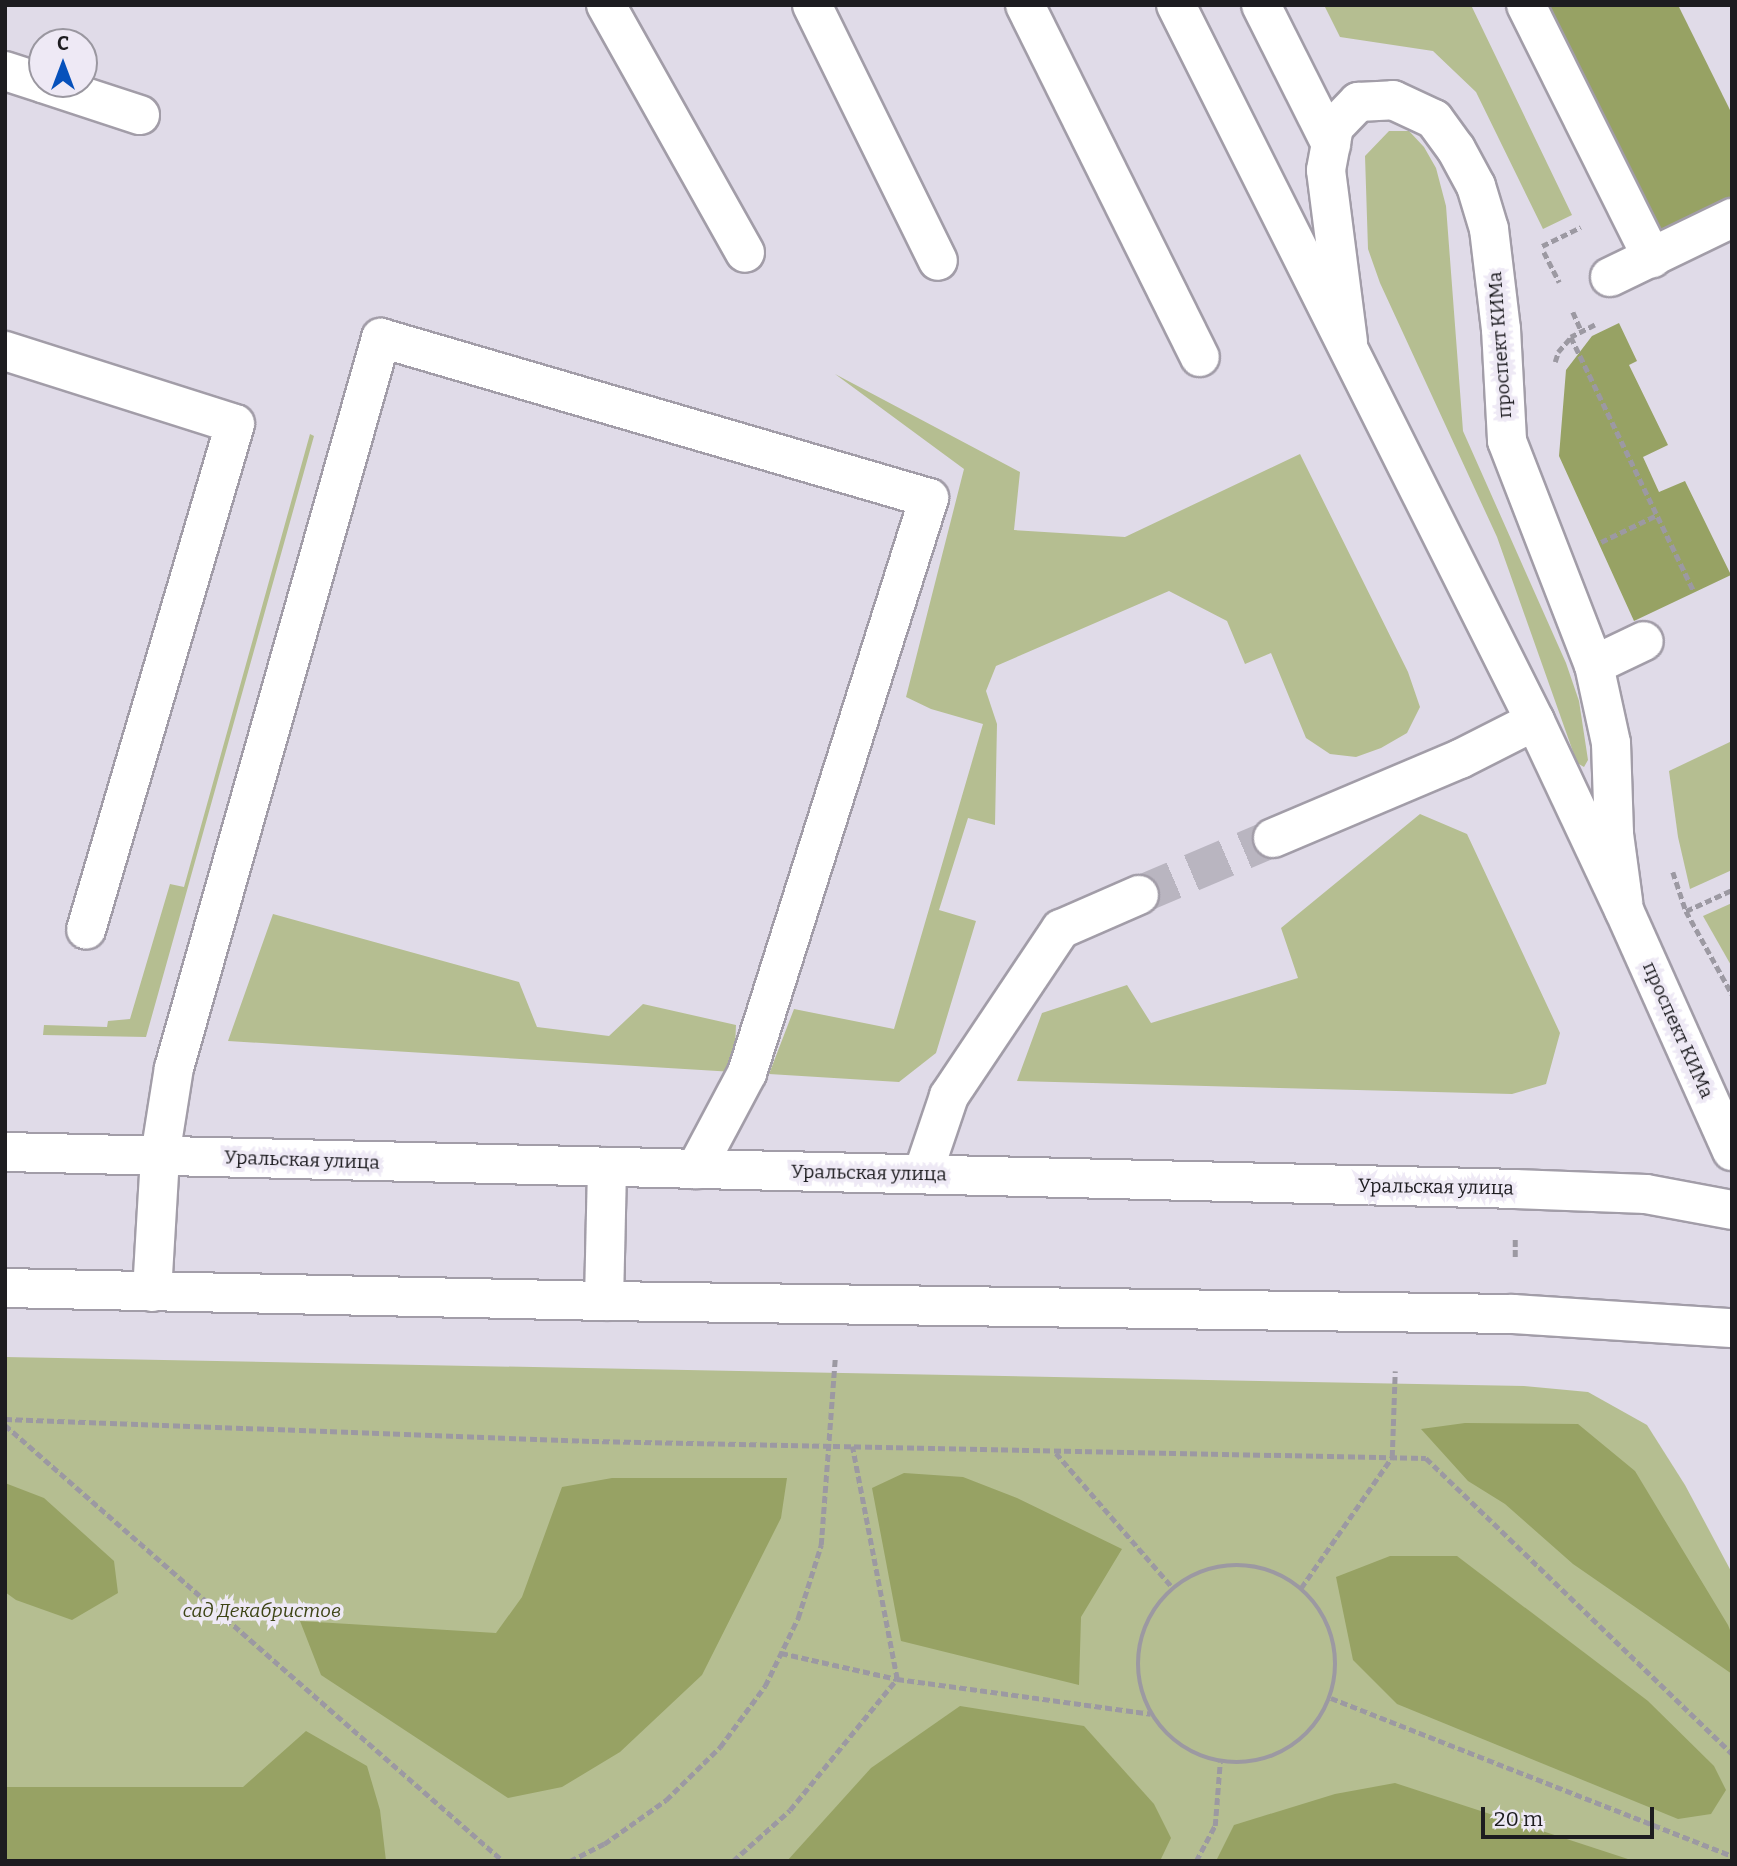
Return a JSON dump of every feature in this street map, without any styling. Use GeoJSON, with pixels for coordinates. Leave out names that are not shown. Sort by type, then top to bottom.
{"type":"FeatureCollection","features":[{"type":"Feature","properties":{"kind":"main road"},"geometry":{"type":"LineString","coordinates":[[606,5],[745,253]]}},
{"type":"Feature","properties":{"kind":"main road"},"geometry":{"type":"LineString","coordinates":[[812,5],[938,261]]}},
{"type":"Feature","properties":{"kind":"main road"},"geometry":{"type":"LineString","coordinates":[[1025,5],[1200,357]]}},
{"type":"Feature","properties":{"kind":"main road","name":"проспект КИМа"},"geometry":{"type":"LineString","coordinates":[[1176,5],[1535,721],[1624,910],[1732,1151]]}},
{"type":"Feature","properties":{"kind":"main road"},"geometry":{"type":"LineString","coordinates":[[1261,5],[1331,144]]}},
{"type":"Feature","properties":{"kind":"main road"},"geometry":{"type":"LineString","coordinates":[[1526,5],[1652,258]]}},
{"type":"Feature","properties":{"kind":"main road"},"geometry":{"type":"LineString","coordinates":[[5,71],[28,78]]}},
{"type":"Feature","properties":{"kind":"main road"},"geometry":{"type":"LineString","coordinates":[[89,98],[141,115]]}},
{"type":"Feature","properties":{"kind":"main road","name":"проспект КИМа"},"geometry":{"type":"LineString","coordinates":[[1349,352],[1327,183],[1331,144],[1334,127],[1358,102],[1393,100],[1434,119],[1456,149],[1476,187],[1489,229],[1501,329],[1507,441],[1594,665],[1611,743],[1614,834],[1624,910]]}},
{"type":"Feature","properties":{"kind":"main road"},"geometry":{"type":"LineString","coordinates":[[1610,277],[1732,218]]}},
{"type":"Feature","properties":{"kind":"main road"},"geometry":{"type":"LineString","coordinates":[[152,1292],[160,1156],[174,1068],[381,338],[929,498],[747,1073],[696,1169]]}},
{"type":"Feature","properties":{"kind":"main road"},"geometry":{"type":"LineString","coordinates":[[5,351],[234,424],[86,930]]}},
{"type":"Feature","properties":{"kind":"main road"},"geometry":{"type":"LineString","coordinates":[[1594,665],[1644,641]]}},
{"type":"Feature","properties":{"kind":"main road"},"geometry":{"type":"LineString","coordinates":[[1273,838],[1460,759],[1535,721]]}},
{"type":"Feature","properties":{"kind":"main road"},"geometry":{"type":"LineString","coordinates":[[923,1173],[949,1096],[1061,929],[1139,895]]}},
{"type":"Feature","properties":{"kind":"main road","name":"Уральская улица"},"geometry":{"type":"LineString","coordinates":[[5,1152],[923,1173],[1620,1193],[1646,1194],[1732,1210]]}},
{"type":"Feature","properties":{"kind":"main road"},"geometry":{"type":"LineString","coordinates":[[604,1301],[607,1167]]}},
{"type":"Feature","properties":{"kind":"main road"},"geometry":{"type":"LineString","coordinates":[[5,1288],[604,1301],[1513,1314],[1732,1328]]}},
{"type":"Feature","properties":{"kind":"path"},"geometry":{"type":"LineString","coordinates":[[1541,246],[1585,225]]}},
{"type":"Feature","properties":{"kind":"path"},"geometry":{"type":"LineString","coordinates":[[1605,321],[1571,337],[1694,592]]}},
{"type":"Feature","properties":{"kind":"path"},"geometry":{"type":"LineString","coordinates":[[1599,543],[1657,515]]}},
{"type":"Feature","properties":{"kind":"path"},"geometry":{"type":"LineString","coordinates":[[1686,911],[1732,890]]}},
{"type":"Feature","properties":{"kind":"path"},"geometry":{"type":"LineString","coordinates":[[570,1861],[604,1844],[666,1800],[720,1747],[765,1686],[798,1618],[821,1545],[835,1360]]}},
{"type":"Feature","properties":{"kind":"path"},"geometry":{"type":"LineString","coordinates":[[1301,1588],[1392,1457],[1395,1371]]}},
{"type":"Feature","properties":{"kind":"path"},"geometry":{"type":"LineString","coordinates":[[5,1419],[827,1446],[1426,1458],[1732,1753]]}},
{"type":"Feature","properties":{"kind":"path"},"geometry":{"type":"LineString","coordinates":[[5,1425],[503,1861]]}},
{"type":"Feature","properties":{"kind":"path"},"geometry":{"type":"LineString","coordinates":[[852,1446],[897,1679]]}},
{"type":"Feature","properties":{"kind":"path"},"geometry":{"type":"LineString","coordinates":[[1056,1452],[1173,1588]]}},
{"type":"Feature","properties":{"kind":"path"},"geometry":{"type":"LineString","coordinates":[[1237,1565],[1272,1570],[1301,1588],[1324,1615],[1335,1646],[1337,1664],[1331,1698],[1314,1728],[1287,1750],[1255,1762],[1220,1762],[1203,1758],[1173,1741],[1151,1714],[1139,1681],[1139,1646],[1151,1615],[1173,1588],[1203,1570],[1237,1565]]}},
{"type":"Feature","properties":{"kind":"path"},"geometry":{"type":"LineString","coordinates":[[781,1653],[897,1679],[1151,1714]]}},
{"type":"Feature","properties":{"kind":"path"},"geometry":{"type":"LineString","coordinates":[[733,1861],[790,1810],[897,1679]]}},
{"type":"Feature","properties":{"kind":"path"},"geometry":{"type":"LineString","coordinates":[[1331,1698],[1732,1856]]}},
{"type":"Feature","properties":{"kind":"path"},"geometry":{"type":"LineString","coordinates":[[1196,1861],[1215,1826],[1220,1762]]}},
{"type":"Feature","properties":{"kind":"green space"},"geometry":{"type":"Polygon","coordinates":[[[1324,5],[1471,5],[1572,215],[1543,229],[1476,92],[1433,51],[1340,37],[1324,5]]]}},
{"type":"Feature","properties":{"kind":"green space"},"geometry":{"type":"Polygon","coordinates":[[[1536,5],[1678,5],[1732,114],[1732,213],[1658,250],[1536,5]]]}},
{"type":"Feature","properties":{"kind":"green space"},"geometry":{"type":"Polygon","coordinates":[[[1389,131],[1409,131],[1424,147],[1436,168],[1446,206],[1463,431],[1566,663],[1579,701],[1588,760],[1584,767],[1577,763],[1497,537],[1380,283],[1368,249],[1365,156],[1389,131]]]}},
{"type":"Feature","properties":{"kind":"green space"},"geometry":{"type":"Polygon","coordinates":[[[1619,323],[1637,361],[1629,365],[1668,445],[1643,457],[1659,492],[1685,481],[1731,575],[1634,621],[1559,456],[1566,370],[1592,336],[1619,323]]]}},
{"type":"Feature","properties":{"kind":"green space"},"geometry":{"type":"Polygon","coordinates":[[[835,374],[1020,472],[1014,530],[1125,537],[1300,454],[1408,672],[1420,707],[1407,733],[1381,748],[1356,757],[1330,754],[1306,738],[1271,653],[1245,664],[1227,621],[1169,591],[996,666],[986,691],[997,724],[995,825],[968,818],[939,910],[976,921],[936,1053],[899,1082],[769,1074],[794,1009],[894,1029],[983,724],[931,709],[906,697],[964,469],[835,374]]]}},
{"type":"Feature","properties":{"kind":"green space"},"geometry":{"type":"Polygon","coordinates":[[[310,434],[314,436],[146,1037],[43,1035],[44,1025],[107,1027],[108,1021],[130,1019],[170,884],[184,887],[310,434]]]}},
{"type":"Feature","properties":{"kind":"green space"},"geometry":{"type":"Polygon","coordinates":[[[1732,741],[1732,870],[1690,889],[1678,837],[1669,771],[1732,741]]]}},
{"type":"Feature","properties":{"kind":"green space"},"geometry":{"type":"Polygon","coordinates":[[[1420,814],[1467,834],[1560,1033],[1546,1084],[1512,1094],[1017,1081],[1042,1013],[1127,985],[1151,1023],[1298,978],[1281,928],[1420,814]]]}},
{"type":"Feature","properties":{"kind":"green space"},"geometry":{"type":"Polygon","coordinates":[[[1732,903],[1732,967],[1703,916],[1732,903]]]}},
{"type":"Feature","properties":{"kind":"green space"},"geometry":{"type":"Polygon","coordinates":[[[273,914],[519,982],[537,1027],[609,1036],[643,1004],[736,1025],[734,1072],[228,1041],[273,914]]]}},
{"type":"Feature","properties":{"kind":"green space","name":"сад Декабристов"},"geometry":{"type":"Polygon","coordinates":[[[5,1357],[1524,1386],[1588,1392],[1647,1425],[1685,1485],[1732,1573],[1732,1861],[5,1861],[5,1357]]]}},
{"type":"Feature","properties":{"kind":"green space"},"geometry":{"type":"Polygon","coordinates":[[[1465,1423],[1578,1424],[1635,1471],[1728,1625],[1732,1635],[1732,1674],[1573,1564],[1505,1504],[1468,1481],[1421,1429],[1465,1423]]]}},
{"type":"Feature","properties":{"kind":"green space"},"geometry":{"type":"Polygon","coordinates":[[[904,1473],[963,1477],[1017,1498],[1122,1549],[1081,1617],[1079,1685],[901,1641],[872,1488],[904,1473]]]}},
{"type":"Feature","properties":{"kind":"green space"},"geometry":{"type":"Polygon","coordinates":[[[612,1478],[787,1478],[781,1518],[702,1675],[620,1752],[562,1787],[508,1798],[321,1675],[300,1621],[496,1633],[522,1597],[562,1487],[612,1478]]]}},
{"type":"Feature","properties":{"kind":"green space"},"geometry":{"type":"Polygon","coordinates":[[[5,1483],[44,1498],[114,1561],[118,1593],[72,1620],[16,1600],[5,1592],[5,1483]]]}},
{"type":"Feature","properties":{"kind":"green space"},"geometry":{"type":"Polygon","coordinates":[[[1390,1556],[1457,1556],[1648,1701],[1714,1766],[1726,1790],[1711,1814],[1678,1819],[1397,1704],[1353,1660],[1336,1577],[1390,1556]]]}},
{"type":"Feature","properties":{"kind":"green space"},"geometry":{"type":"Polygon","coordinates":[[[960,1706],[1084,1726],[1154,1804],[1171,1838],[1160,1861],[787,1861],[871,1768],[960,1706]]]}},
{"type":"Feature","properties":{"kind":"green space"},"geometry":{"type":"Polygon","coordinates":[[[306,1731],[367,1766],[380,1810],[386,1861],[5,1861],[5,1787],[243,1787],[306,1731]]]}},
{"type":"Feature","properties":{"kind":"green space"},"geometry":{"type":"Polygon","coordinates":[[[1395,1783],[1634,1861],[1216,1861],[1234,1825],[1335,1794],[1395,1783]]]}},
{"type":"Feature","properties":{"kind":"tunnel"},"geometry":{"type":"LineString","coordinates":[[1139,895],[1273,838]]}}]}
